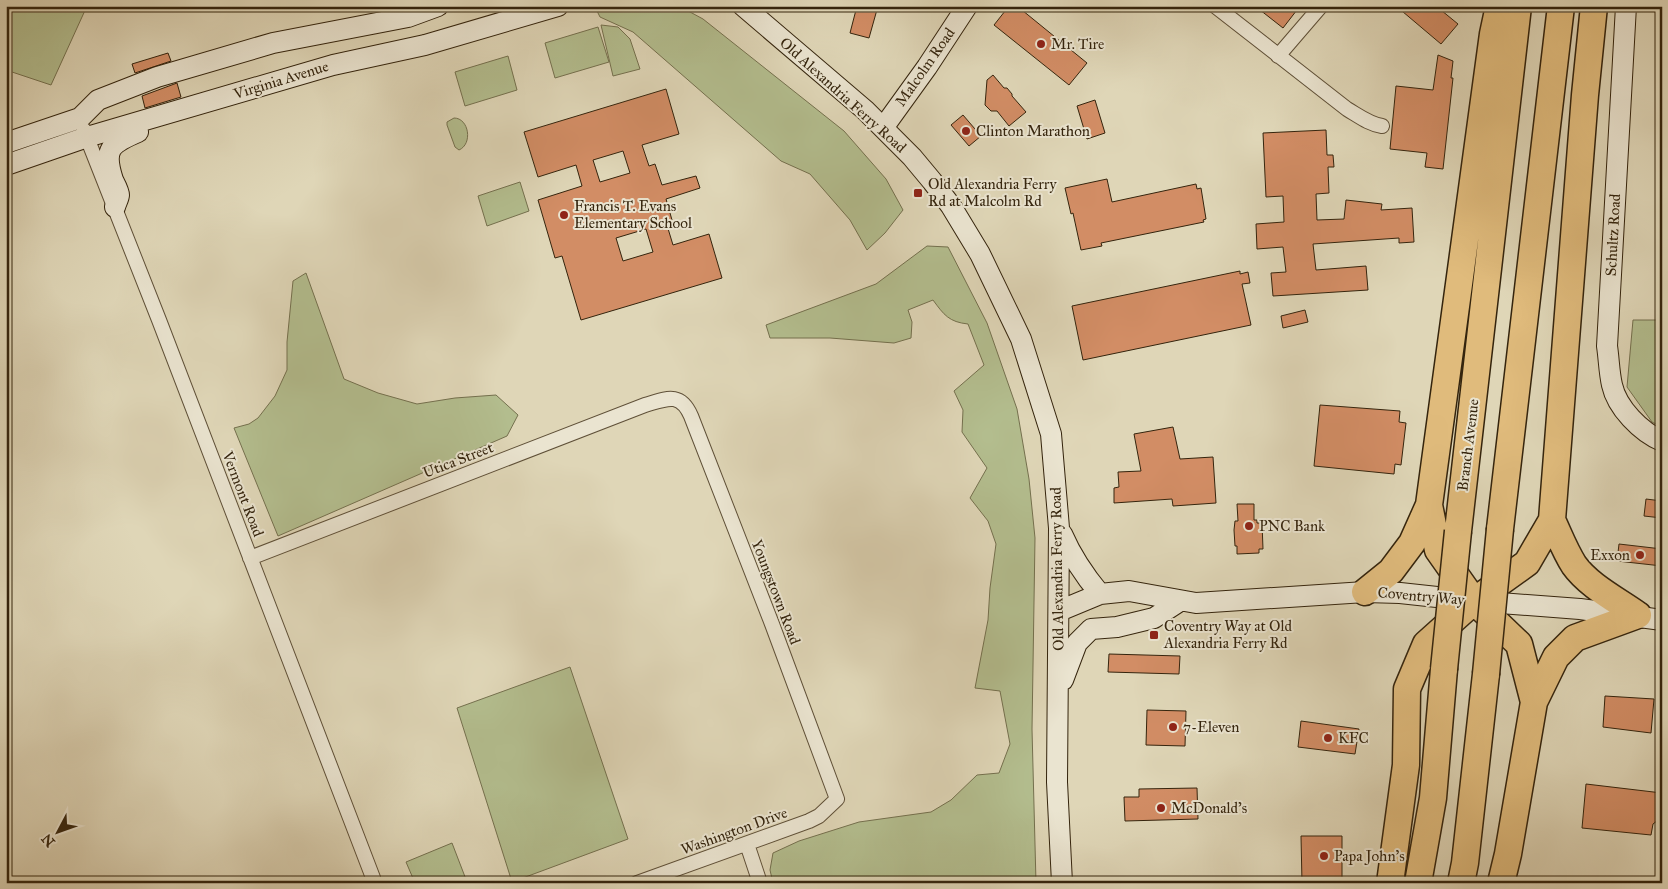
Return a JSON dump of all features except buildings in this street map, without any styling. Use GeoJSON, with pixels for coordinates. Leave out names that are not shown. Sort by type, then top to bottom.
{"type":"FeatureCollection","features":[{"type":"Feature","properties":{"kind":"highway"},"geometry":{"type":"LineString","coordinates":[[1365,592],[1391,571],[1412,543],[1429,505],[1493,34],[1499,6]]}},
{"type":"Feature","properties":{"kind":"highway","name":"Branch Avenue"},"geometry":{"type":"LineString","coordinates":[[1418,883],[1433,798],[1458,531],[1518,6]]}},
{"type":"Feature","properties":{"kind":"highway"},"geometry":{"type":"LineString","coordinates":[[1461,883],[1561,6]]}},
{"type":"Feature","properties":{"kind":"highway"},"geometry":{"type":"LineString","coordinates":[[1390,883],[1406,765],[1406,689],[1426,644],[1474,601],[1528,562],[1552,520],[1584,104],[1594,6]]}},
{"type":"Feature","properties":{"kind":"highway"},"geometry":{"type":"LineString","coordinates":[[1429,505],[1438,550],[1474,601],[1519,644],[1534,702]]}},
{"type":"Feature","properties":{"kind":"highway"},"geometry":{"type":"LineString","coordinates":[[1552,520],[1570,557],[1580,572],[1594,584],[1650,618]]}},
{"type":"Feature","properties":{"kind":"highway"},"geometry":{"type":"LineString","coordinates":[[1501,883],[1508,854],[1534,702],[1556,657],[1575,638],[1650,618]]}},
{"type":"Feature","properties":{"kind":"main road"},"geometry":{"type":"LineString","coordinates":[[6,144],[80,118],[98,100],[157,77],[273,42],[408,17],[438,6]]}},
{"type":"Feature","properties":{"kind":"main road","name":"Virginia Avenue"},"geometry":{"type":"LineString","coordinates":[[6,165],[87,137],[333,64],[371,58],[425,45],[558,6]]}},
{"type":"Feature","properties":{"kind":"main road","name":"Old Alexandria Ferry Road"},"geometry":{"type":"LineString","coordinates":[[743,6],[837,85],[883,128],[932,180],[951,206],[980,254],[1021,339],[1051,434],[1060,528],[1058,782],[1062,883]]}},
{"type":"Feature","properties":{"kind":"main road","name":"Malcolm Road"},"geometry":{"type":"LineString","coordinates":[[883,128],[927,68],[967,6]]}},
{"type":"Feature","properties":{"kind":"main road","name":"Schultz Road"},"geometry":{"type":"LineString","coordinates":[[1626,6],[1607,346],[1612,387],[1626,413],[1651,436],[1662,441]]}},
{"type":"Feature","properties":{"kind":"main road"},"geometry":{"type":"LineString","coordinates":[[115,207],[119,195],[108,164],[112,148],[117,141],[141,130],[152,119]]}},
{"type":"Feature","properties":{"kind":"main road"},"geometry":{"type":"LineString","coordinates":[[1060,528],[1070,554],[1082,573],[1100,594]]}},
{"type":"Feature","properties":{"kind":"main road","name":"Coventry Way"},"geometry":{"type":"LineString","coordinates":[[1059,611],[1100,594],[1129,591],[1196,603],[1365,592],[1400,593],[1580,609],[1650,618]]}},
{"type":"Feature","properties":{"kind":"main road"},"geometry":{"type":"LineString","coordinates":[[1059,689],[1077,643],[1091,630],[1117,627],[1154,618],[1180,601]]}},
{"type":"Feature","properties":{"kind":"main road"},"geometry":{"type":"LineString","coordinates":[[1059,611],[1117,627]]}},
{"type":"Feature","properties":{"kind":"street"},"geometry":{"type":"LineString","coordinates":[[1215,6],[1347,109],[1374,125],[1382,126]]}},
{"type":"Feature","properties":{"kind":"street"},"geometry":{"type":"LineString","coordinates":[[1278,56],[1321,6]]}},
{"type":"Feature","properties":{"kind":"street","name":"Vermont Road"},"geometry":{"type":"LineString","coordinates":[[80,118],[375,883]]}},
{"type":"Feature","properties":{"kind":"street","name":"Utica Street"},"geometry":{"type":"LineString","coordinates":[[250,558],[645,405],[672,398],[680,400]]}},
{"type":"Feature","properties":{"kind":"street","name":"Youngstown Road"},"geometry":{"type":"LineString","coordinates":[[680,400],[692,416],[837,799]]}},
{"type":"Feature","properties":{"kind":"street","name":"Washington Drive"},"geometry":{"type":"LineString","coordinates":[[637,883],[654,880],[819,816],[837,799]]}},
{"type":"Feature","properties":{"kind":"street"},"geometry":{"type":"LineString","coordinates":[[747,844],[760,883]]}},
{"type":"Feature","properties":{"kind":"green space"},"geometry":{"type":"Polygon","coordinates":[[[6,6],[87,6],[51,85],[6,70],[6,6]]]}},
{"type":"Feature","properties":{"kind":"green space"},"geometry":{"type":"Polygon","coordinates":[[[606,6],[679,6],[703,19],[844,131],[886,179],[903,210],[885,233],[867,250],[850,220],[810,174],[781,161],[633,32],[600,17],[597,11],[606,6]]]}},
{"type":"Feature","properties":{"kind":"green space"},"geometry":{"type":"Polygon","coordinates":[[[601,25],[618,27],[630,39],[640,69],[613,76],[601,25]]]}},
{"type":"Feature","properties":{"kind":"green space"},"geometry":{"type":"Polygon","coordinates":[[[598,27],[609,62],[555,78],[545,43],[598,27]]]}},
{"type":"Feature","properties":{"kind":"green space"},"geometry":{"type":"Polygon","coordinates":[[[508,56],[517,90],[465,106],[455,72],[508,56]]]}},
{"type":"Feature","properties":{"kind":"green space"},"geometry":{"type":"Polygon","coordinates":[[[454,118],[463,122],[468,137],[463,147],[459,150],[455,147],[447,125],[447,122],[454,118]]]}},
{"type":"Feature","properties":{"kind":"green space"},"geometry":{"type":"Polygon","coordinates":[[[520,182],[529,211],[487,226],[478,196],[520,182]]]}},
{"type":"Feature","properties":{"kind":"green space"},"geometry":{"type":"Polygon","coordinates":[[[927,246],[948,247],[987,323],[1017,409],[1029,479],[1035,538],[1032,729],[1036,883],[773,883],[770,870],[773,853],[799,841],[859,822],[931,812],[951,800],[977,775],[999,773],[1010,744],[1000,691],[975,688],[988,620],[996,544],[988,521],[970,498],[987,468],[962,432],[963,410],[954,391],[984,365],[968,324],[956,322],[948,317],[933,300],[908,310],[912,322],[911,338],[894,343],[830,338],[770,338],[766,325],[876,284],[927,246]]]}},
{"type":"Feature","properties":{"kind":"green space"},"geometry":{"type":"Polygon","coordinates":[[[306,273],[344,379],[378,393],[417,404],[455,398],[496,395],[518,415],[507,436],[278,536],[234,428],[249,424],[258,418],[275,396],[287,370],[287,342],[293,281],[306,273]]]}},
{"type":"Feature","properties":{"kind":"green space"},"geometry":{"type":"Polygon","coordinates":[[[1633,320],[1662,320],[1662,427],[1652,422],[1627,387],[1633,320]]]}},
{"type":"Feature","properties":{"kind":"green space"},"geometry":{"type":"Polygon","coordinates":[[[570,667],[628,839],[512,882],[457,708],[570,667]]]}},
{"type":"Feature","properties":{"kind":"green space"},"geometry":{"type":"Polygon","coordinates":[[[452,843],[467,882],[415,883],[406,862],[452,843]]]}},
{"type":"Feature","properties":{"kind":"place","name":"Mr. Tire"},"geometry":{"type":"Point","coordinates":[1041,44]}},
{"type":"Feature","properties":{"kind":"place","name":"Clinton Marathon"},"geometry":{"type":"Point","coordinates":[966,131]}},
{"type":"Feature","properties":{"kind":"place","name":"Old Alexandria Ferry Rd at Malcolm Rd"},"geometry":{"type":"Point","coordinates":[918,193]}},
{"type":"Feature","properties":{"kind":"place","name":"Francis T. Evans Elementary School"},"geometry":{"type":"Point","coordinates":[564,215]}},
{"type":"Feature","properties":{"kind":"place","name":"PNC Bank"},"geometry":{"type":"Point","coordinates":[1249,526]}},
{"type":"Feature","properties":{"kind":"place","name":"Exxon"},"geometry":{"type":"Point","coordinates":[1640,555]}},
{"type":"Feature","properties":{"kind":"place","name":"Coventry Way at Old Alexandria Ferry Rd"},"geometry":{"type":"Point","coordinates":[1154,635]}},
{"type":"Feature","properties":{"kind":"place","name":"7-Eleven"},"geometry":{"type":"Point","coordinates":[1173,727]}},
{"type":"Feature","properties":{"kind":"place","name":"KFC"},"geometry":{"type":"Point","coordinates":[1328,738]}},
{"type":"Feature","properties":{"kind":"place","name":"McDonald's"},"geometry":{"type":"Point","coordinates":[1161,808]}},
{"type":"Feature","properties":{"kind":"place","name":"Papa John's"},"geometry":{"type":"Point","coordinates":[1324,856]}}]}
